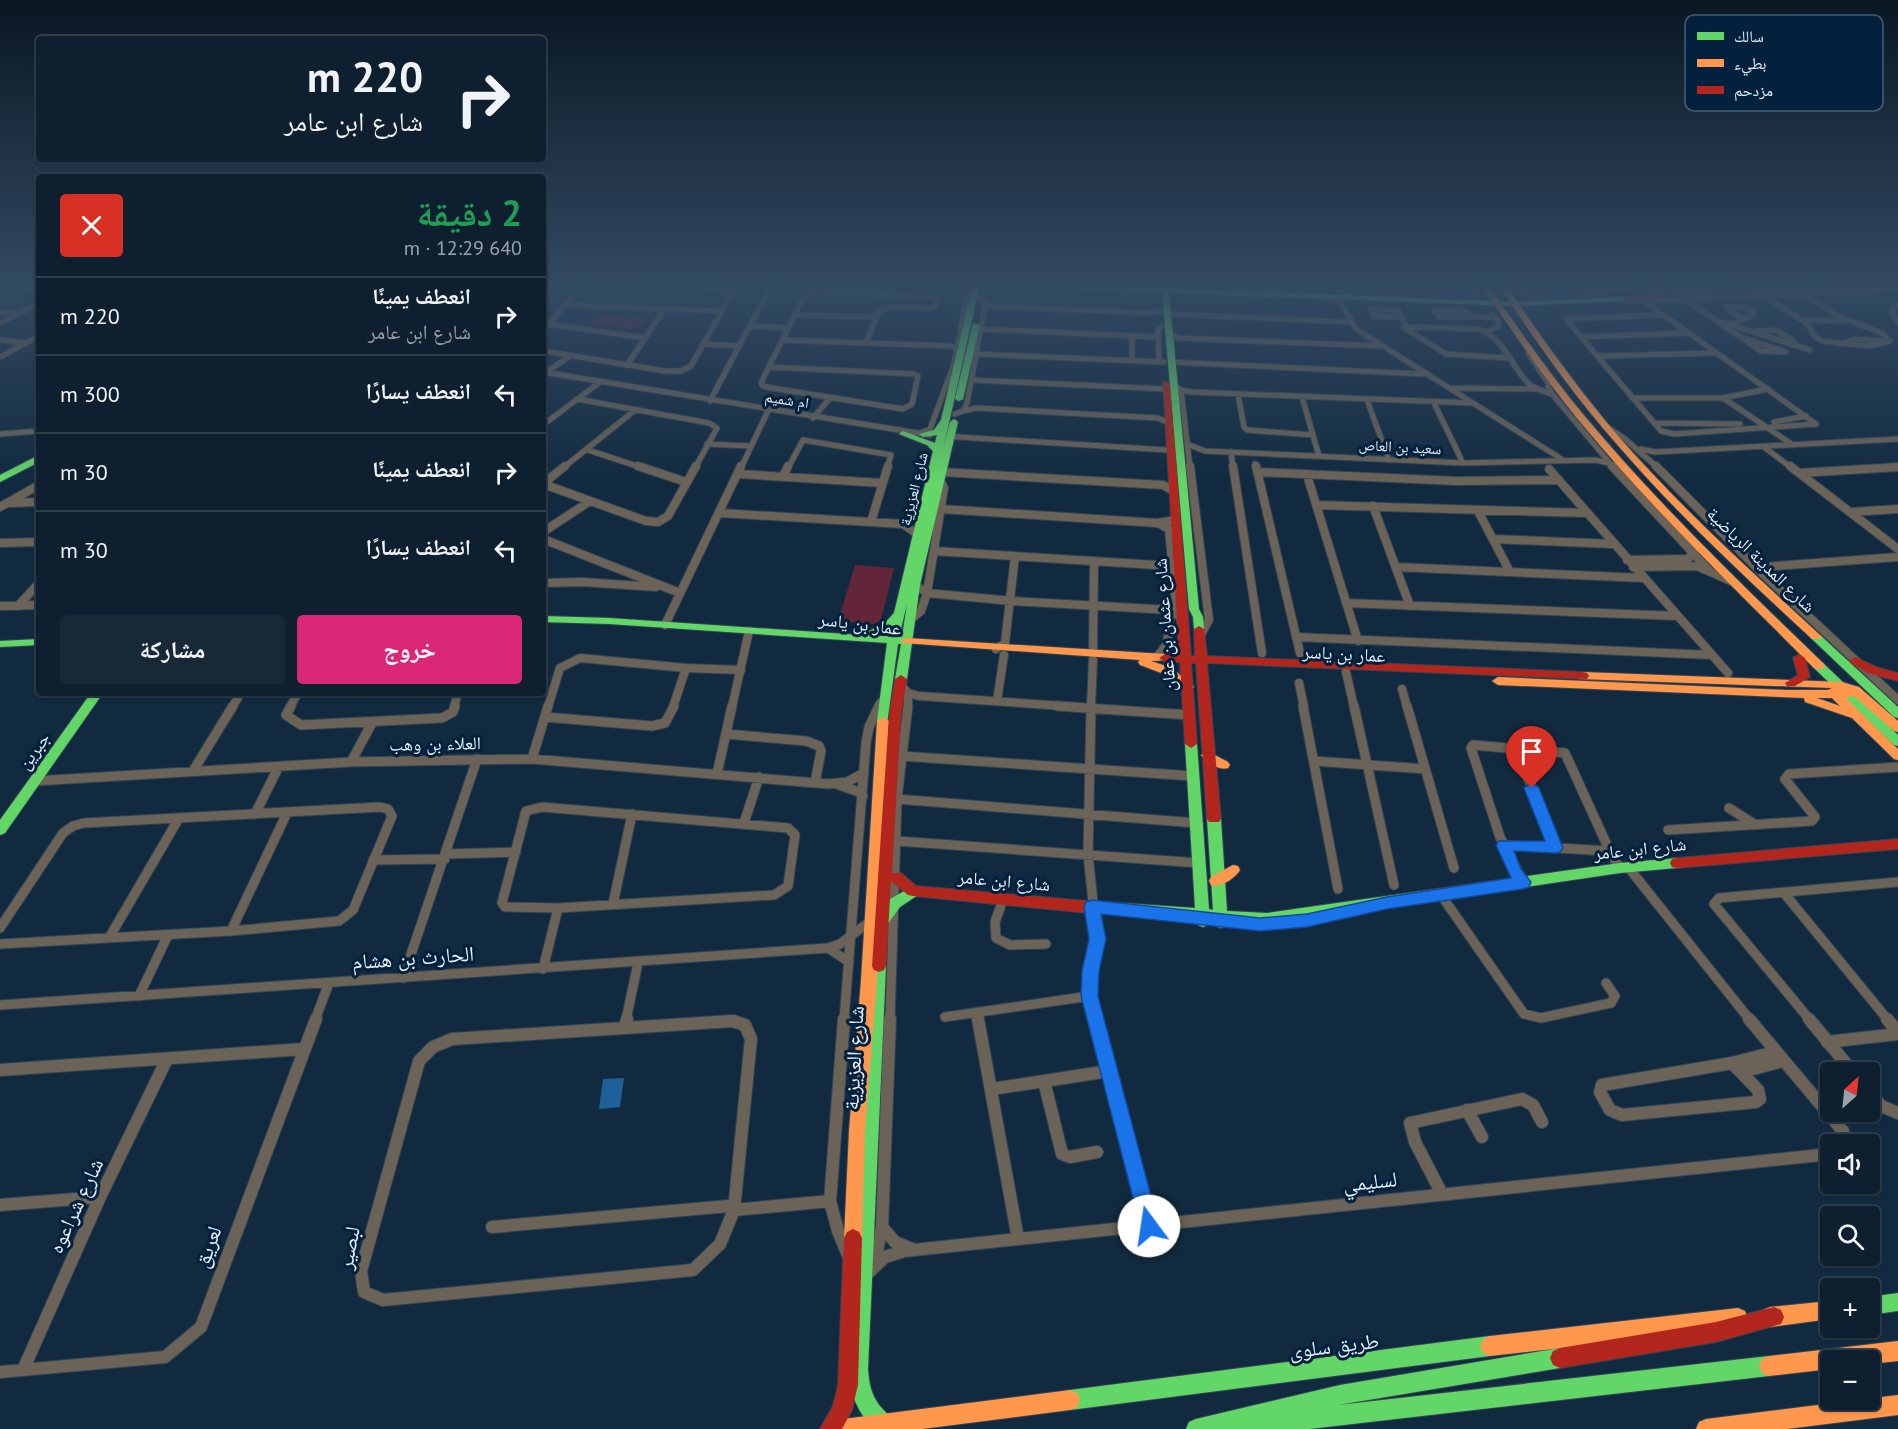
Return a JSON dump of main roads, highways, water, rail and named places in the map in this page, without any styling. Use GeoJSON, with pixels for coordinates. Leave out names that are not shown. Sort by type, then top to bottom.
{"type":"FeatureCollection","features":[{"type":"Feature","properties":{"kind":"main road","name":"شارع العزيزية"},"geometry":{"type":"LineString","coordinates":[[956,411],[949,389],[961,351]]}},
{"type":"Feature","properties":{"kind":"main road","name":"شارع العزيزية"},"geometry":{"type":"LineString","coordinates":[[884,1424],[864,1405],[858,1383],[885,693],[905,616],[922,513],[956,411],[968,351]]}},
{"type":"Feature","properties":{"kind":"main road","name":"شارع عثمان بن عفان"},"geometry":{"type":"LineString","coordinates":[[1164,351],[1164,362],[1176,390],[1173,480],[1176,520],[1174,535],[1176,602],[1184,621],[1203,918]]}},
{"type":"Feature","properties":{"kind":"main road","name":"شارع المدينة الرياضية"},"geometry":{"type":"LineString","coordinates":[[1531,351],[1578,414],[1633,478],[1841,690],[1898,742]]}},
{"type":"Feature","properties":{"kind":"main road"},"geometry":{"type":"LineString","coordinates":[[1541,351],[1553,360]]}},
{"type":"Feature","properties":{"kind":"main road","name":"شارع المدينة الرياضية"},"geometry":{"type":"LineString","coordinates":[[1547,351],[1605,426],[1658,483],[1838,658],[1852,664],[1898,714]]}},
{"type":"Feature","properties":{"kind":"main road","name":"شارع عثمان بن عفان"},"geometry":{"type":"LineString","coordinates":[[1176,390],[1166,422],[1194,609],[1198,617],[1216,882],[1221,919]]}},
{"type":"Feature","properties":{"kind":"main road"},"geometry":{"type":"LineString","coordinates":[[945,440],[927,441],[912,434],[939,430],[956,411]]}},
{"type":"Feature","properties":{"kind":"main road","name":"شارع العزيزية"},"geometry":{"type":"LineString","coordinates":[[905,616],[912,602],[941,476],[945,440]]}},
{"type":"Feature","properties":{"kind":"main road"},"geometry":{"type":"LineString","coordinates":[[1173,480],[1189,450]]}},
{"type":"Feature","properties":{"kind":"main road"},"geometry":{"type":"LineString","coordinates":[[0,474],[36,455]]}},
{"type":"Feature","properties":{"kind":"main road"},"geometry":{"type":"LineString","coordinates":[[0,479],[36,460]]}},
{"type":"Feature","properties":{"kind":"main road"},"geometry":{"type":"LineString","coordinates":[[1653,464],[1658,483]]}},
{"type":"Feature","properties":{"kind":"main road"},"geometry":{"type":"LineString","coordinates":[[1706,532],[1737,548]]}},
{"type":"Feature","properties":{"kind":"main road"},"geometry":{"type":"LineString","coordinates":[[1743,592],[1777,618],[1824,662],[1838,666],[1840,663],[1838,658]]}},
{"type":"Feature","properties":{"kind":"main road"},"geometry":{"type":"LineString","coordinates":[[1754,602],[1767,627],[1799,658],[1898,729]]}},
{"type":"Feature","properties":{"kind":"main road"},"geometry":{"type":"LineString","coordinates":[[856,638],[888,626],[905,616]]}},
{"type":"Feature","properties":{"kind":"main road","name":"عمار بن ياسر"},"geometry":{"type":"LineString","coordinates":[[546,619],[749,631],[1144,662],[1186,661]]}},
{"type":"Feature","properties":{"kind":"main road","name":"عمار بن ياسر"},"geometry":{"type":"LineString","coordinates":[[806,636],[856,638],[899,644]]}},
{"type":"Feature","properties":{"kind":"main road"},"geometry":{"type":"LineString","coordinates":[[1200,638],[1210,649],[1224,656],[1345,663],[1375,668]]}},
{"type":"Feature","properties":{"kind":"main road"},"geometry":{"type":"LineString","coordinates":[[0,644],[36,642]]}},
{"type":"Feature","properties":{"kind":"main road","name":"شارع العزيزية"},"geometry":{"type":"LineString","coordinates":[[830,1429],[842,1410],[848,1385],[856,1131],[895,716],[909,695],[899,644]]}},
{"type":"Feature","properties":{"kind":"main road","name":"عمار بن ياسر"},"geometry":{"type":"LineString","coordinates":[[1093,657],[1157,657],[1346,672],[1841,690]]}},
{"type":"Feature","properties":{"kind":"main road"},"geometry":{"type":"LineString","coordinates":[[1787,689],[1804,677],[1799,658]]}},
{"type":"Feature","properties":{"kind":"main road"},"geometry":{"type":"LineString","coordinates":[[1144,662],[1164,668],[1188,687]]}},
{"type":"Feature","properties":{"kind":"main road","name":"عمار بن ياسر"},"geometry":{"type":"LineString","coordinates":[[1202,662],[1375,668],[1787,689]]}},
{"type":"Feature","properties":{"kind":"main road"},"geometry":{"type":"LineString","coordinates":[[1841,690],[1856,680],[1852,664]]}},
{"type":"Feature","properties":{"kind":"main road"},"geometry":{"type":"LineString","coordinates":[[1852,664],[1898,678]]}},
{"type":"Feature","properties":{"kind":"main road"},"geometry":{"type":"LineString","coordinates":[[1787,689],[1833,706],[1863,721]]}},
{"type":"Feature","properties":{"kind":"main road","name":"شارع المدينة الرياضية"},"geometry":{"type":"LineString","coordinates":[[1841,690],[1863,721],[1898,756]]}},
{"type":"Feature","properties":{"kind":"main road","name":"جبرين"},"geometry":{"type":"LineString","coordinates":[[0,830],[96,696]]}},
{"type":"Feature","properties":{"kind":"main road"},"geometry":{"type":"LineString","coordinates":[[1207,755],[1224,765]]}},
{"type":"Feature","properties":{"kind":"main road","name":"شارع ابن عامر"},"geometry":{"type":"LineString","coordinates":[[913,891],[1221,919],[1260,925],[1387,903],[1624,868],[1898,844]]}},
{"type":"Feature","properties":{"kind":"main road"},"geometry":{"type":"LineString","coordinates":[[1216,882],[1233,870]]}},
{"type":"Feature","properties":{"kind":"main road"},"geometry":{"type":"LineString","coordinates":[[876,921],[895,903],[913,891],[896,877]]}},
{"type":"Feature","properties":{"kind":"main road"},"geometry":{"type":"LineString","coordinates":[[1880,1304],[1898,1302]]}},
{"type":"Feature","properties":{"kind":"main road","name":"طريق سلوى"},"geometry":{"type":"LineString","coordinates":[[843,1429],[1597,1332],[1709,1319],[1774,1317],[1820,1311]]}},
{"type":"Feature","properties":{"kind":"main road"},"geometry":{"type":"LineString","coordinates":[[1196,1429],[1340,1395],[1716,1332],[1774,1317]]}},
{"type":"Feature","properties":{"kind":"main road"},"geometry":{"type":"LineString","coordinates":[[1221,1429],[1898,1351]]}},
{"type":"Feature","properties":{"kind":"main road"},"geometry":{"type":"LineString","coordinates":[[1706,1429],[1898,1405]]}},
{"type":"Feature","properties":{"kind":"water"},"geometry":{"type":"Polygon","coordinates":[[[624,1078],[620,1107],[599,1109],[603,1079],[624,1078]]]}}]}
